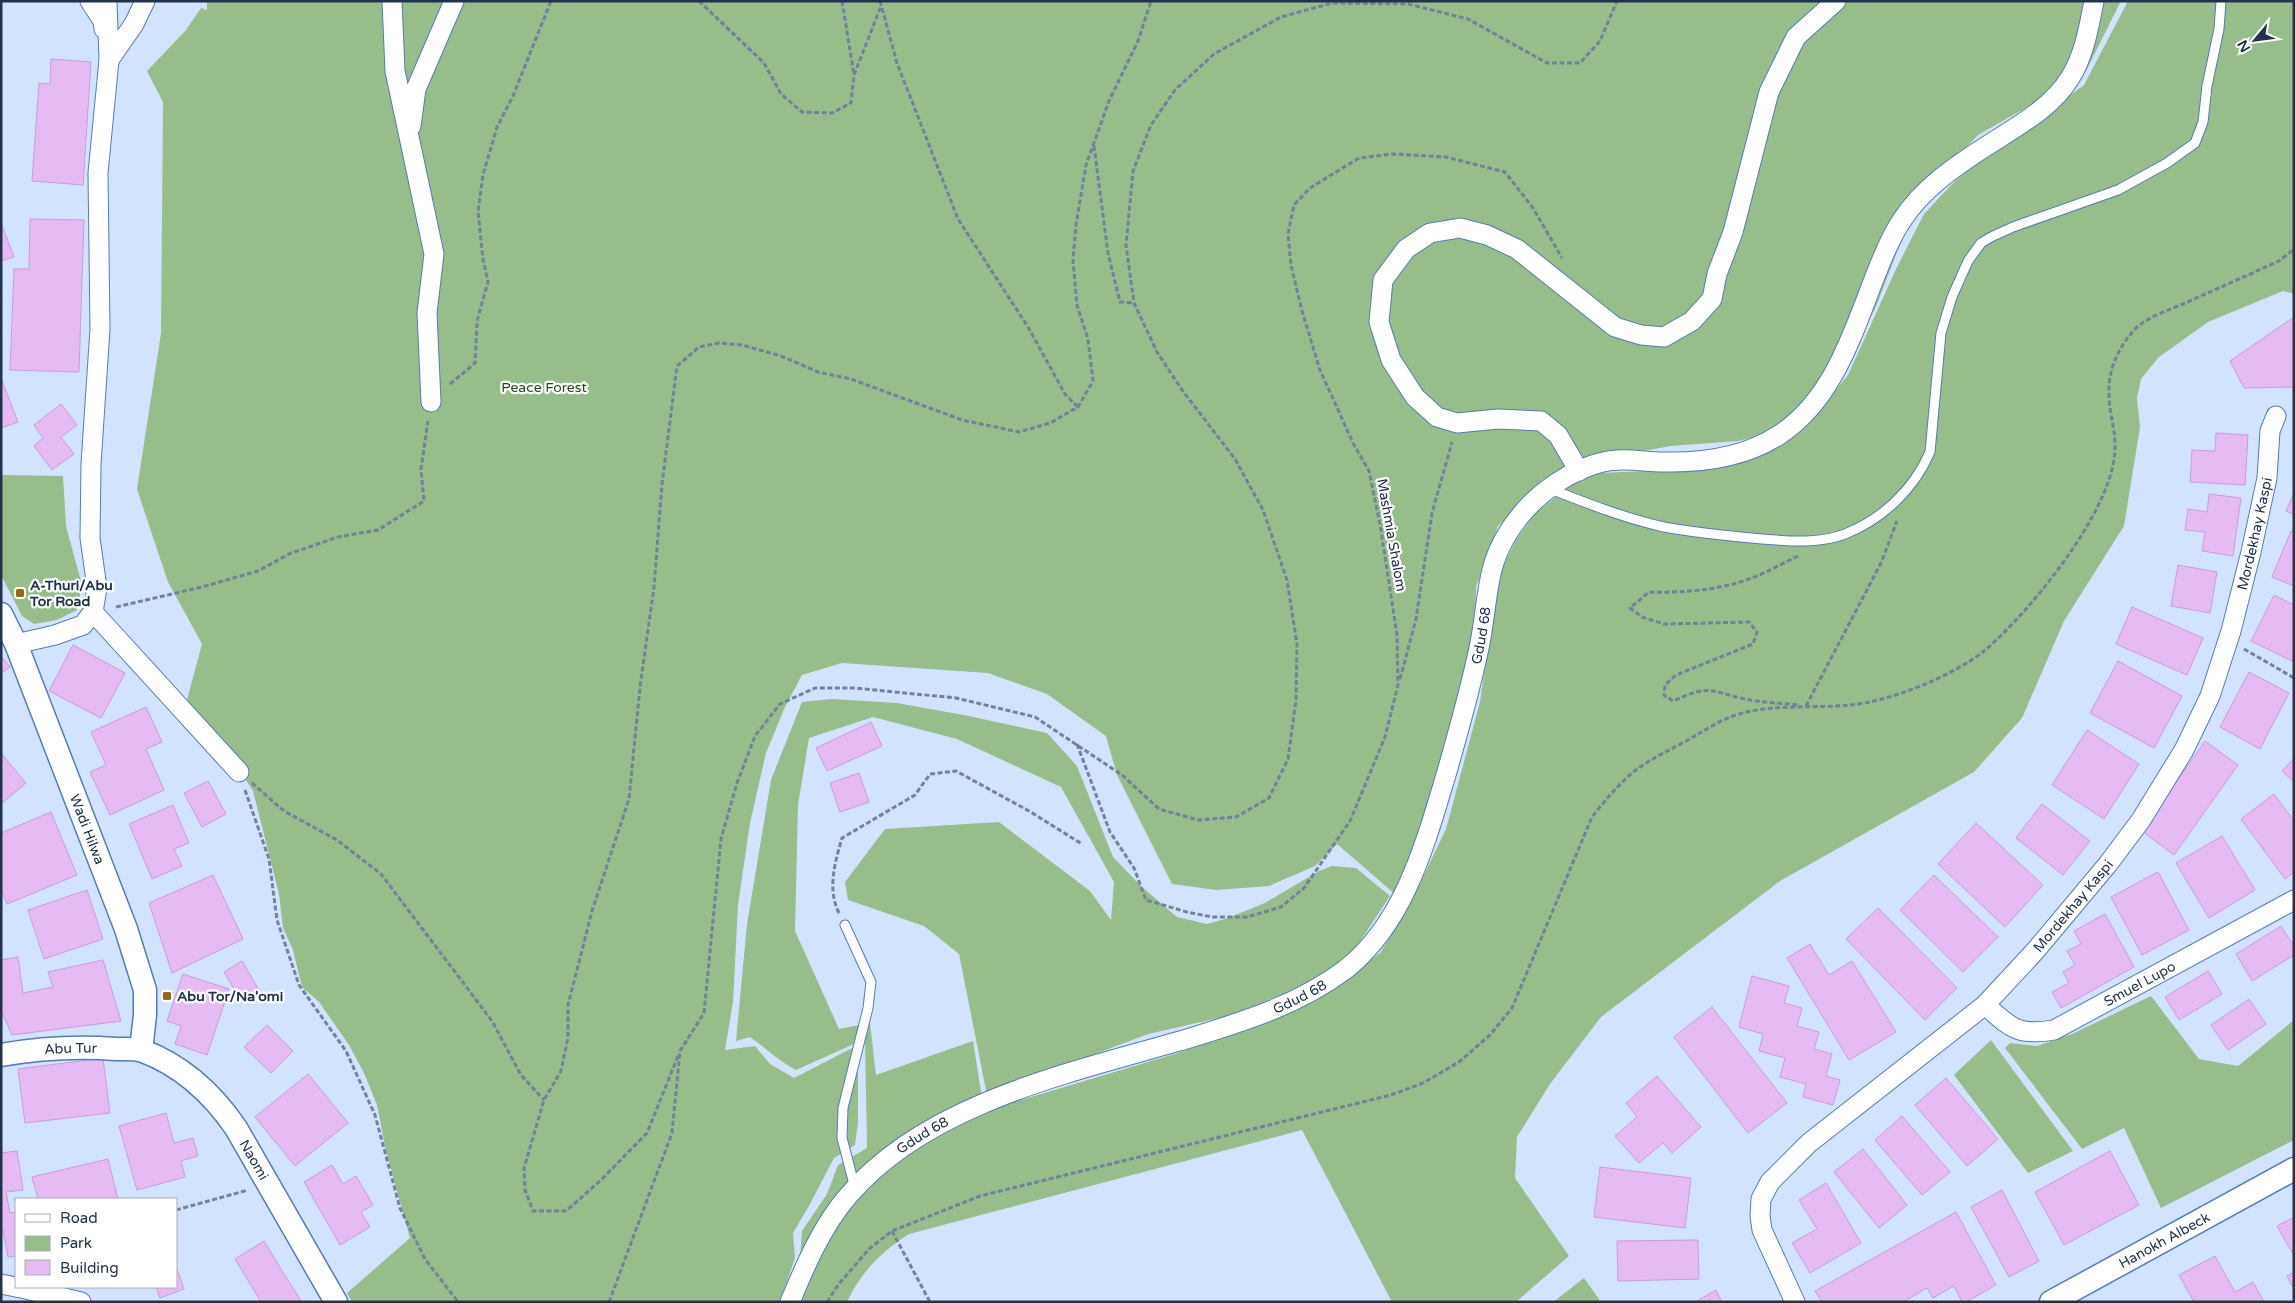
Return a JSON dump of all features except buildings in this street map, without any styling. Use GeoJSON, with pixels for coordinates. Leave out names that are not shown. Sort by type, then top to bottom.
{"type":"FeatureCollection","features":[{"type":"Feature","properties":{"kind":"street"},"geometry":{"type":"LineString","coordinates":[[90,1],[103,22],[109,60]]}},
{"type":"Feature","properties":{"kind":"street"},"geometry":{"type":"LineString","coordinates":[[16,644],[56,635],[83,625],[93,612],[97,588],[90,538],[91,464],[100,328],[98,173],[109,60],[107,1]]}},
{"type":"Feature","properties":{"kind":"street"},"geometry":{"type":"LineString","coordinates":[[109,60],[134,24],[145,1]]}},
{"type":"Feature","properties":{"kind":"street"},"geometry":{"type":"LineString","coordinates":[[392,1],[395,70],[434,254],[427,312],[431,402]]}},
{"type":"Feature","properties":{"kind":"street"},"geometry":{"type":"LineString","coordinates":[[409,140],[416,89],[454,1]]}},
{"type":"Feature","properties":{"kind":"street"},"geometry":{"type":"LineString","coordinates":[[1579,471],[1558,435],[1541,421],[1498,419],[1457,424],[1437,416],[1415,397],[1391,360],[1379,322],[1383,280],[1406,249],[1430,233],[1460,228],[1487,235],[1517,249],[1615,327],[1641,335],[1664,337],[1692,321],[1712,299],[1717,274],[1733,232],[1768,92],[1796,37],[1836,1]]}},
{"type":"Feature","properties":{"kind":"street","name":"Gdud 68"},"geometry":{"type":"LineString","coordinates":[[790,1302],[822,1235],[843,1201],[872,1170],[899,1150],[958,1114],[997,1098],[1055,1078],[1227,1027],[1278,1008],[1313,992],[1348,967],[1366,950],[1387,924],[1419,860],[1470,691],[1482,635],[1486,594],[1493,561],[1520,516],[1548,488],[1579,471],[1602,462],[1626,460],[1665,462],[1723,458],[1760,446],[1801,420],[1838,368],[1885,252],[1900,222],[1917,199],[1937,182],[1982,149],[2014,129],[2060,91],[2072,76],[2082,50],[2094,1]]}},
{"type":"Feature","properties":{"kind":"street","name":"Mordekhay Kaspi"},"geometry":{"type":"LineString","coordinates":[[1795,1302],[1762,1230],[1760,1216],[1761,1199],[1770,1182],[1809,1144],[1985,1005],[2036,950],[2108,864],[2141,820],[2184,750],[2210,696],[2228,640],[2253,543],[2267,478],[2270,430],[2276,416]]}},
{"type":"Feature","properties":{"kind":"street"},"geometry":{"type":"LineString","coordinates":[[93,612],[239,772]]}},
{"type":"Feature","properties":{"kind":"street","name":"Wadi Hilwa"},"geometry":{"type":"LineString","coordinates":[[1,614],[16,644],[126,929],[145,990],[145,1015],[141,1050]]}},
{"type":"Feature","properties":{"kind":"street","name":"Smuel Lupo"},"geometry":{"type":"LineString","coordinates":[[1985,1005],[2010,1028],[2034,1033],[2054,1030],[2294,900]]}},
{"type":"Feature","properties":{"kind":"street","name":"Abu Tur"},"geometry":{"type":"LineString","coordinates":[[1,1055],[75,1046],[141,1050]]}},
{"type":"Feature","properties":{"kind":"street","name":"Naomi"},"geometry":{"type":"LineString","coordinates":[[141,1050],[176,1066],[219,1103],[236,1128],[336,1302]]}},
{"type":"Feature","properties":{"kind":"street","name":"Hanokh Albeck"},"geometry":{"type":"LineString","coordinates":[[2051,1302],[2289,1173]]}},
{"type":"Feature","properties":{"kind":"street"},"geometry":{"type":"LineString","coordinates":[[1,1284],[15,1287]]}},
{"type":"Feature","properties":{"kind":"street"},"geometry":{"type":"LineString","coordinates":[[21,1288],[80,1302]]}},
{"type":"Feature","properties":{"kind":"lane"},"geometry":{"type":"LineString","coordinates":[[1548,488],[1598,508],[1664,527],[1729,536],[1792,541],[1823,539],[1843,535],[1866,524],[1894,504],[1909,488],[1922,469],[1930,452],[1941,333],[1952,297],[1968,262],[1981,243],[1991,237],[2013,227],[2118,190],[2167,163],[2195,143],[2203,122],[2207,86],[2219,29],[2221,1]]}},
{"type":"Feature","properties":{"kind":"lane"},"geometry":{"type":"LineString","coordinates":[[845,926],[871,982],[868,1008],[844,1108],[842,1138],[855,1188]]}},
{"type":"Feature","properties":{"kind":"path"},"geometry":{"type":"LineString","coordinates":[[93,612],[202,587],[258,570],[289,554],[338,537],[378,530],[424,501],[421,469],[431,402],[474,363],[477,321],[488,282],[483,260],[478,211],[483,175],[497,127],[513,96],[551,1]]}},
{"type":"Feature","properties":{"kind":"path"},"geometry":{"type":"LineString","coordinates":[[699,1],[764,64],[781,94],[802,112],[832,114],[851,103],[854,75],[881,6]]}},
{"type":"Feature","properties":{"kind":"path"},"geometry":{"type":"LineString","coordinates":[[842,1],[854,75]]}},
{"type":"Feature","properties":{"kind":"path"},"geometry":{"type":"LineString","coordinates":[[880,1],[897,63],[958,220],[1028,327],[1065,394],[1078,407]]}},
{"type":"Feature","properties":{"kind":"path"},"geometry":{"type":"LineString","coordinates":[[1151,1],[1138,41],[1109,101],[1086,165],[1076,225],[1073,260],[1077,306],[1088,340],[1093,381],[1078,407],[1050,422],[1019,432],[962,420],[852,379],[818,372],[780,356],[742,345],[719,343],[699,346],[677,366],[662,484],[654,587],[640,687],[629,799],[592,911],[568,1005],[568,1037],[561,1071],[544,1100],[524,1168],[525,1190],[533,1211],[566,1211],[600,1181],[647,1133],[680,1051],[704,1013],[721,840],[736,783],[755,736],[780,704],[815,688],[855,688],[956,698],[1035,717],[1077,743],[1122,775],[1159,809],[1198,820],[1236,817],[1270,798],[1288,759],[1293,720],[1297,644],[1287,580],[1263,510],[1235,459],[1182,390],[1157,352],[1134,303],[1126,245],[1133,171],[1151,125],[1176,90],[1214,54],[1281,17],[1332,3],[1408,4],[1468,19],[1547,63],[1580,63],[1600,41],[1617,1]]}},
{"type":"Feature","properties":{"kind":"path"},"geometry":{"type":"LineString","coordinates":[[1094,143],[1108,254],[1120,302],[1134,303]]}},
{"type":"Feature","properties":{"kind":"path","name":"Mashmia Shalom"},"geometry":{"type":"LineString","coordinates":[[1077,743],[1110,832],[1134,868],[1146,900],[1212,917],[1247,917],[1281,907],[1304,888],[1350,821],[1385,737],[1398,685],[1397,635],[1380,524],[1368,471],[1353,443],[1320,370],[1302,311],[1291,265],[1288,234],[1294,205],[1310,188],[1359,158],[1393,154],[1446,157],[1505,172],[1533,208],[1566,265]]}},
{"type":"Feature","properties":{"kind":"path"},"geometry":{"type":"LineString","coordinates":[[827,1302],[838,1285],[869,1249],[892,1231],[980,1196],[1391,1095],[1423,1083],[1465,1056],[1490,1035],[1512,1008],[1592,817],[1610,794],[1632,773],[1732,716],[1767,709],[1850,705],[1892,696],[1940,677],[1983,652],[2045,588],[2080,538],[2107,488],[2115,452],[2115,428],[2109,397],[2110,373],[2121,346],[2136,327],[2279,260],[2294,249]]}},
{"type":"Feature","properties":{"kind":"path"},"geometry":{"type":"LineString","coordinates":[[1398,685],[1416,618],[1432,512],[1457,424]]}},
{"type":"Feature","properties":{"kind":"path"},"geometry":{"type":"LineString","coordinates":[[1806,706],[1881,563],[1909,488]]}},
{"type":"Feature","properties":{"kind":"path"},"geometry":{"type":"LineString","coordinates":[[1806,706],[1745,700],[1710,689],[1692,692],[1673,701],[1664,695],[1665,685],[1676,676],[1752,644],[1757,632],[1749,622],[1664,624],[1642,617],[1630,608],[1649,592],[1676,593],[1717,587],[1752,578],[1801,555],[1823,539]]}},
{"type":"Feature","properties":{"kind":"path"},"geometry":{"type":"LineString","coordinates":[[2228,640],[2294,678]]}},
{"type":"Feature","properties":{"kind":"path"},"geometry":{"type":"LineString","coordinates":[[845,926],[834,904],[833,870],[842,838],[915,795],[930,774],[956,771],[1029,811],[1082,844]]}},
{"type":"Feature","properties":{"kind":"path"},"geometry":{"type":"LineString","coordinates":[[239,772],[284,811],[337,840],[381,874],[492,1021],[521,1074],[544,1100]]}},
{"type":"Feature","properties":{"kind":"path"},"geometry":{"type":"LineString","coordinates":[[239,772],[269,859],[277,920],[299,985],[346,1051],[374,1115],[400,1208],[425,1259],[458,1302]]}},
{"type":"Feature","properties":{"kind":"path"},"geometry":{"type":"LineString","coordinates":[[609,1302],[672,1133],[680,1051]]}},
{"type":"Feature","properties":{"kind":"path"},"geometry":{"type":"LineString","coordinates":[[178,1209],[269,1185]]}},
{"type":"Feature","properties":{"kind":"path"},"geometry":{"type":"LineString","coordinates":[[892,1231],[930,1302]]}},
{"type":"Feature","properties":{"kind":"green space","name":"Peace Forest"},"geometry":{"type":"Polygon","coordinates":[[[207,1],[2121,1],[2087,69],[2029,106],[1978,135],[1925,191],[1899,247],[1875,309],[1839,376],[1777,431],[1738,441],[1671,446],[1570,464],[1498,526],[1476,587],[1475,632],[1442,775],[1396,895],[1337,844],[1315,866],[1269,886],[1216,890],[1172,884],[1117,775],[1106,736],[1047,694],[988,673],[842,663],[802,675],[785,707],[766,753],[750,823],[738,905],[733,1002],[725,1050],[755,1046],[770,1064],[794,1078],[858,1045],[858,1122],[855,1145],[834,1158],[793,1233],[795,1258],[780,1302],[352,1302],[347,1293],[410,1238],[386,1151],[377,1105],[364,1073],[349,1045],[319,1002],[302,987],[293,950],[283,928],[279,894],[253,791],[223,744],[187,700],[202,644],[168,582],[137,489],[161,333],[163,102],[147,71],[186,30],[201,8],[207,10],[207,1]]]}},
{"type":"Feature","properties":{"kind":"green space"},"geometry":{"type":"Polygon","coordinates":[[[2128,1],[2294,1],[2294,294],[2283,291],[2208,322],[2159,357],[2141,379],[2137,398],[2140,427],[2124,526],[2064,621],[2022,718],[1974,772],[1780,881],[1601,1017],[1550,1084],[1517,1137],[1515,1178],[1569,1256],[1516,1302],[1392,1302],[1302,1130],[909,1234],[881,1255],[865,1272],[847,1302],[797,1302],[802,1231],[827,1194],[838,1165],[867,1148],[865,1039],[796,1070],[750,1037],[736,1041],[747,924],[771,780],[802,702],[832,699],[897,703],[1047,733],[1077,766],[1113,857],[1142,887],[1177,917],[1207,924],[1228,918],[1265,903],[1319,871],[1332,866],[1356,868],[1390,896],[1345,964],[1295,989],[1232,1015],[1148,1034],[987,1095],[959,954],[924,926],[848,900],[845,882],[885,829],[999,822],[1090,891],[1111,920],[1114,882],[1061,787],[957,739],[873,717],[809,738],[798,805],[795,931],[839,1029],[870,1023],[876,1075],[973,1041],[984,1111],[1181,1052],[1252,1028],[1314,999],[1380,953],[1409,906],[1446,829],[1480,702],[1497,578],[1517,538],[1536,513],[1575,481],[1598,473],[1720,468],[1765,454],[1817,412],[1848,375],[1897,267],[1924,214],[1953,183],[1994,148],[2039,119],[2084,85],[2128,1]]]}},
{"type":"Feature","properties":{"kind":"green space"},"geometry":{"type":"Polygon","coordinates":[[[1,475],[63,476],[66,526],[82,585],[77,610],[57,620],[34,624],[22,616],[1,575],[1,475]]]}},
{"type":"Feature","properties":{"kind":"green space"},"geometry":{"type":"Polygon","coordinates":[[[2151,996],[2199,1059],[2238,1066],[2294,1020],[2294,1140],[2161,1208],[2124,1128],[2082,1149],[2005,1048],[2010,1043],[2037,1046],[2072,1034],[2151,996]]]}},
{"type":"Feature","properties":{"kind":"green space"},"geometry":{"type":"Polygon","coordinates":[[[1991,1040],[2073,1151],[2028,1173],[1954,1075],[1991,1040]]]}},
{"type":"Feature","properties":{"kind":"green space"},"geometry":{"type":"Polygon","coordinates":[[[1584,1278],[1601,1302],[1553,1302],[1584,1278]]]}},
{"type":"Feature","properties":{"kind":"place","name":"A-Thuri/Abu Tor Road"},"geometry":{"type":"Point","coordinates":[20,593]}},
{"type":"Feature","properties":{"kind":"place","name":"Abu Tor/Na'omi"},"geometry":{"type":"Point","coordinates":[167,996]}}]}
